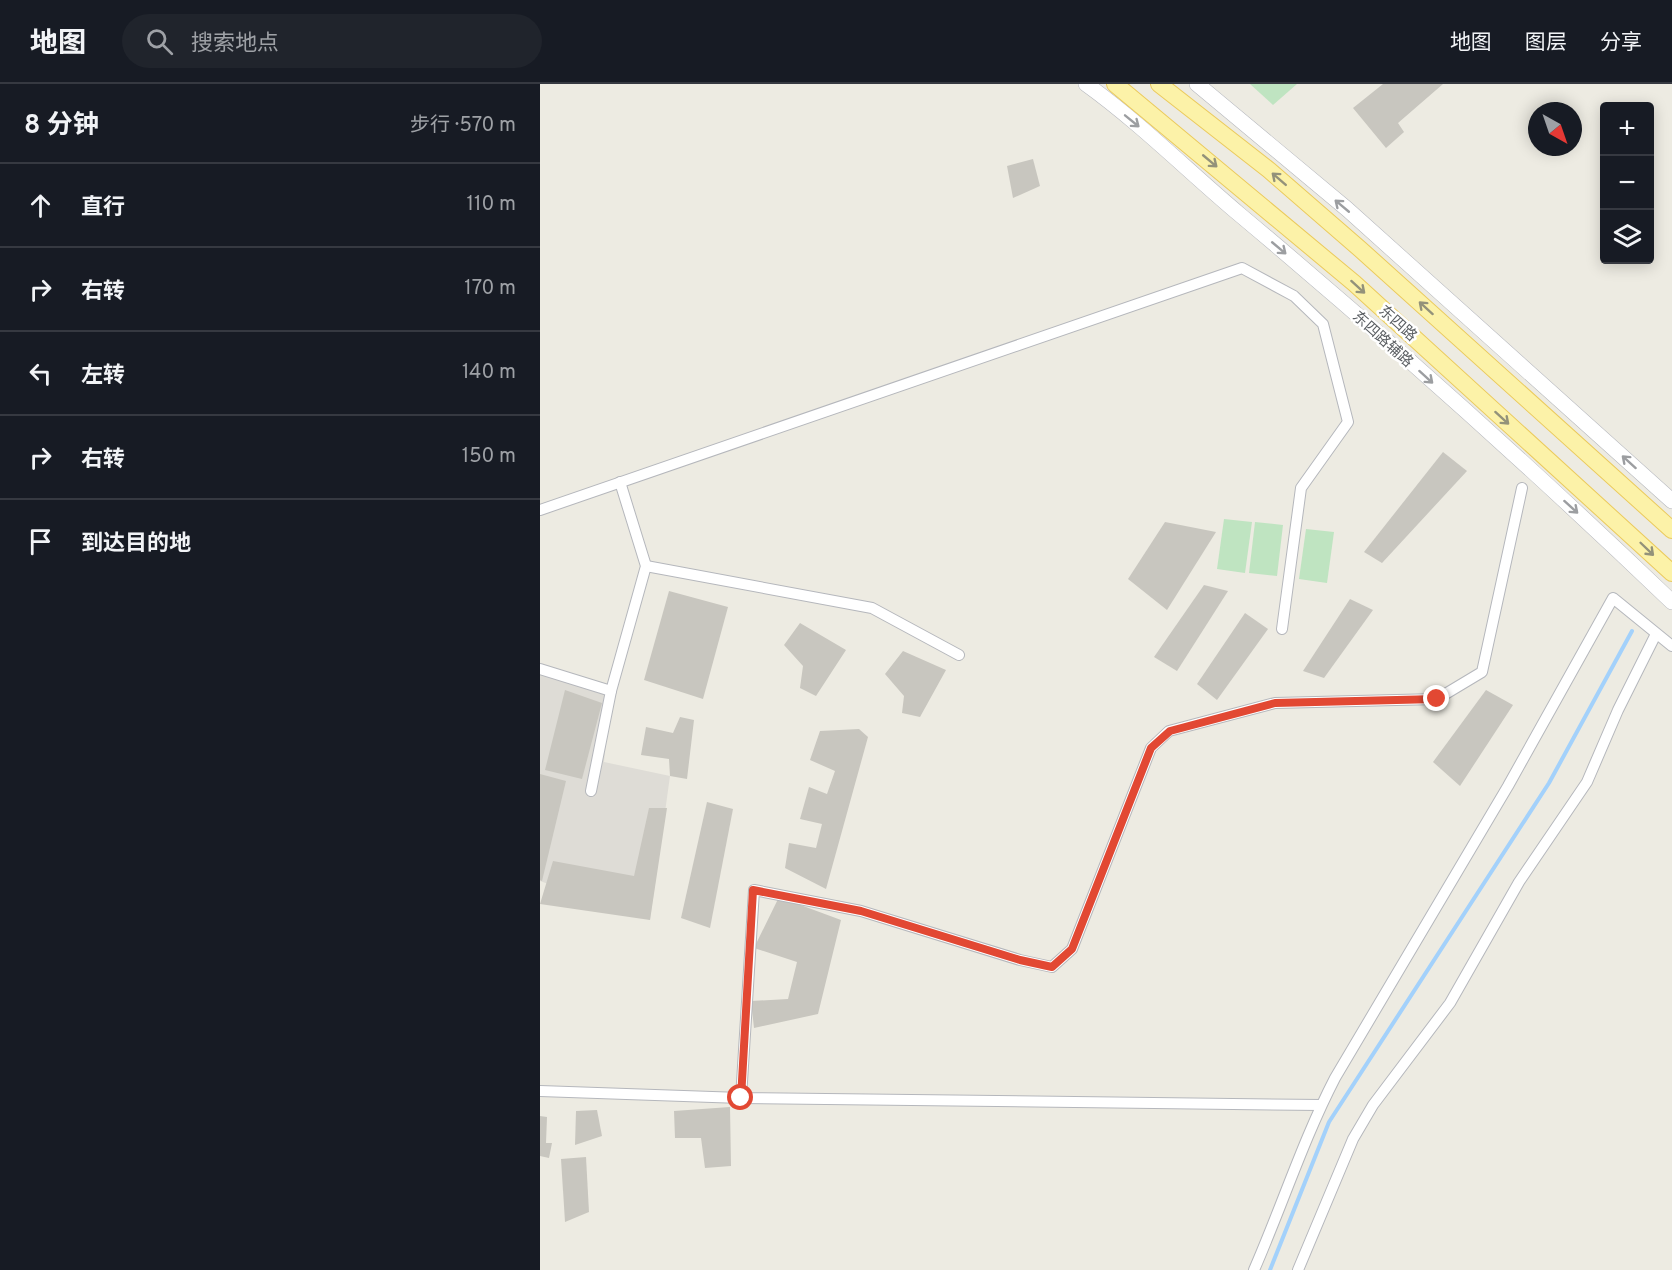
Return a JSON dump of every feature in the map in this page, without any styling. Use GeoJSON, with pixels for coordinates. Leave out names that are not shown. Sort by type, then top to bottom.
{"type":"FeatureCollection","features":[{"type":"Feature","properties":{"kind":"main road","name":"东四路辅路"},"geometry":{"type":"LineString","coordinates":[[1086,84],[1148,134],[1193,176],[1322,284],[1672,602]]}},
{"type":"Feature","properties":{"kind":"main road","name":"东四路"},"geometry":{"type":"LineString","coordinates":[[1115,84],[1346,276],[1672,573]]}},
{"type":"Feature","properties":{"kind":"main road","name":"东四路"},"geometry":{"type":"LineString","coordinates":[[1159,84],[1269,170],[1352,242],[1672,530]]}},
{"type":"Feature","properties":{"kind":"main road"},"geometry":{"type":"LineString","coordinates":[[1197,84],[1347,209],[1672,501]]}},
{"type":"Feature","properties":{"kind":"street"},"geometry":{"type":"LineString","coordinates":[[540,510],[1242,268],[1294,296],[1323,324],[1348,422],[1300,488],[1282,629]]}},
{"type":"Feature","properties":{"kind":"street"},"geometry":{"type":"LineString","coordinates":[[591,792],[611,691],[646,566],[620,482]]}},
{"type":"Feature","properties":{"kind":"street"},"geometry":{"type":"LineString","coordinates":[[741,1098],[753,890],[861,911],[1020,960],[1052,967],[1072,949],[1151,748],[1170,731],[1275,703],[1437,699],[1482,672],[1522,488]]}},
{"type":"Feature","properties":{"kind":"street"},"geometry":{"type":"LineString","coordinates":[[646,566],[872,608],[959,655]]}},
{"type":"Feature","properties":{"kind":"street"},"geometry":{"type":"LineString","coordinates":[[1254,1270],[1321,1105],[1508,786],[1613,598],[1672,646]]}},
{"type":"Feature","properties":{"kind":"street"},"geometry":{"type":"LineString","coordinates":[[1298,1270],[1353,1139],[1373,1105],[1450,1003],[1519,882],[1587,782],[1618,710],[1656,634]]}},
{"type":"Feature","properties":{"kind":"street"},"geometry":{"type":"LineString","coordinates":[[540,669],[611,691]]}},
{"type":"Feature","properties":{"kind":"street"},"geometry":{"type":"LineString","coordinates":[[540,1091],[741,1098],[1321,1105]]}},
{"type":"Feature","properties":{"kind":"shaded area"},"geometry":{"type":"Polygon","coordinates":[[[540,667],[611,691],[604,762],[670,776],[650,920],[540,881],[540,667]]]}},
{"type":"Feature","properties":{"kind":"green space"},"geometry":{"type":"Polygon","coordinates":[[[1250,84],[1297,84],[1273,105],[1250,84]]]}},
{"type":"Feature","properties":{"kind":"green space"},"geometry":{"type":"Polygon","coordinates":[[[1224,519],[1252,522],[1245,573],[1217,569],[1224,519]]]}},
{"type":"Feature","properties":{"kind":"green space"},"geometry":{"type":"Polygon","coordinates":[[[1255,522],[1283,525],[1277,576],[1249,573],[1255,522]]]}},
{"type":"Feature","properties":{"kind":"green space"},"geometry":{"type":"Polygon","coordinates":[[[1306,529],[1334,532],[1327,583],[1299,579],[1306,529]]]}},
{"type":"Feature","properties":{"kind":"building"},"geometry":{"type":"Polygon","coordinates":[[[1383,84],[1443,84],[1398,123],[1404,132],[1386,148],[1353,108],[1383,84]]]}},
{"type":"Feature","properties":{"kind":"building"},"geometry":{"type":"Polygon","coordinates":[[[1033,159],[1040,186],[1013,198],[1007,166],[1033,159]]]}},
{"type":"Feature","properties":{"kind":"building"},"geometry":{"type":"Polygon","coordinates":[[[1443,452],[1467,471],[1382,563],[1364,552],[1443,452]]]}},
{"type":"Feature","properties":{"kind":"building"},"geometry":{"type":"Polygon","coordinates":[[[1165,522],[1216,532],[1167,610],[1128,579],[1165,522]]]}},
{"type":"Feature","properties":{"kind":"building"},"geometry":{"type":"Polygon","coordinates":[[[1204,585],[1228,591],[1177,671],[1154,657],[1204,585]]]}},
{"type":"Feature","properties":{"kind":"building"},"geometry":{"type":"Polygon","coordinates":[[[669,591],[728,607],[703,699],[644,680],[669,591]]]}},
{"type":"Feature","properties":{"kind":"building"},"geometry":{"type":"Polygon","coordinates":[[[1350,599],[1373,610],[1324,678],[1303,671],[1350,599]]]}},
{"type":"Feature","properties":{"kind":"building"},"geometry":{"type":"Polygon","coordinates":[[[1245,613],[1268,629],[1217,700],[1197,684],[1245,613]]]}},
{"type":"Feature","properties":{"kind":"building"},"geometry":{"type":"Polygon","coordinates":[[[800,623],[846,650],[816,696],[800,688],[803,666],[784,645],[800,623]]]}},
{"type":"Feature","properties":{"kind":"building"},"geometry":{"type":"Polygon","coordinates":[[[903,651],[946,670],[920,717],[902,713],[904,696],[885,674],[903,651]]]}},
{"type":"Feature","properties":{"kind":"building"},"geometry":{"type":"Polygon","coordinates":[[[565,690],[602,703],[582,779],[545,770],[565,690]]]}},
{"type":"Feature","properties":{"kind":"building"},"geometry":{"type":"Polygon","coordinates":[[[1486,690],[1513,705],[1460,786],[1433,762],[1486,690]]]}},
{"type":"Feature","properties":{"kind":"building"},"geometry":{"type":"Polygon","coordinates":[[[680,717],[694,720],[687,779],[670,776],[669,759],[641,755],[646,727],[673,733],[680,717]]]}},
{"type":"Feature","properties":{"kind":"building"},"geometry":{"type":"Polygon","coordinates":[[[859,729],[868,737],[826,889],[785,868],[789,843],[816,848],[822,824],[800,819],[809,787],[827,794],[835,771],[810,760],[820,731],[859,729]]]}},
{"type":"Feature","properties":{"kind":"building"},"geometry":{"type":"Polygon","coordinates":[[[540,774],[566,781],[542,881],[540,880],[540,774]]]}},
{"type":"Feature","properties":{"kind":"building"},"geometry":{"type":"Polygon","coordinates":[[[707,802],[733,809],[710,928],[681,918],[707,802]]]}},
{"type":"Feature","properties":{"kind":"building"},"geometry":{"type":"Polygon","coordinates":[[[649,808],[667,808],[650,920],[540,904],[553,861],[634,876],[649,808]]]}},
{"type":"Feature","properties":{"kind":"building"},"geometry":{"type":"Polygon","coordinates":[[[779,897],[841,920],[818,1014],[754,1028],[751,1001],[788,999],[797,962],[754,948],[779,897]]]}},
{"type":"Feature","properties":{"kind":"building"},"geometry":{"type":"Polygon","coordinates":[[[730,1107],[731,1166],[705,1168],[701,1138],[675,1138],[674,1111],[730,1107]]]}},
{"type":"Feature","properties":{"kind":"building"},"geometry":{"type":"Polygon","coordinates":[[[597,1110],[602,1136],[575,1145],[576,1111],[597,1110]]]}},
{"type":"Feature","properties":{"kind":"building"},"geometry":{"type":"Polygon","coordinates":[[[540,1116],[547,1117],[546,1143],[552,1143],[549,1158],[540,1156],[540,1116]]]}},
{"type":"Feature","properties":{"kind":"building"},"geometry":{"type":"Polygon","coordinates":[[[586,1157],[589,1212],[565,1222],[561,1159],[586,1157]]]}},
{"type":"Feature","properties":{"kind":"waterway"},"geometry":{"type":"LineString","coordinates":[[1270,1270],[1329,1122],[1549,783],[1632,631]]}},
{"type":"Feature","properties":{"kind":"route"},"geometry":{"type":"LineString","coordinates":[[741,1098],[753,890],[861,911],[1020,960],[1052,967],[1072,949],[1151,748],[1170,731],[1275,703],[1437,699]]}}]}
